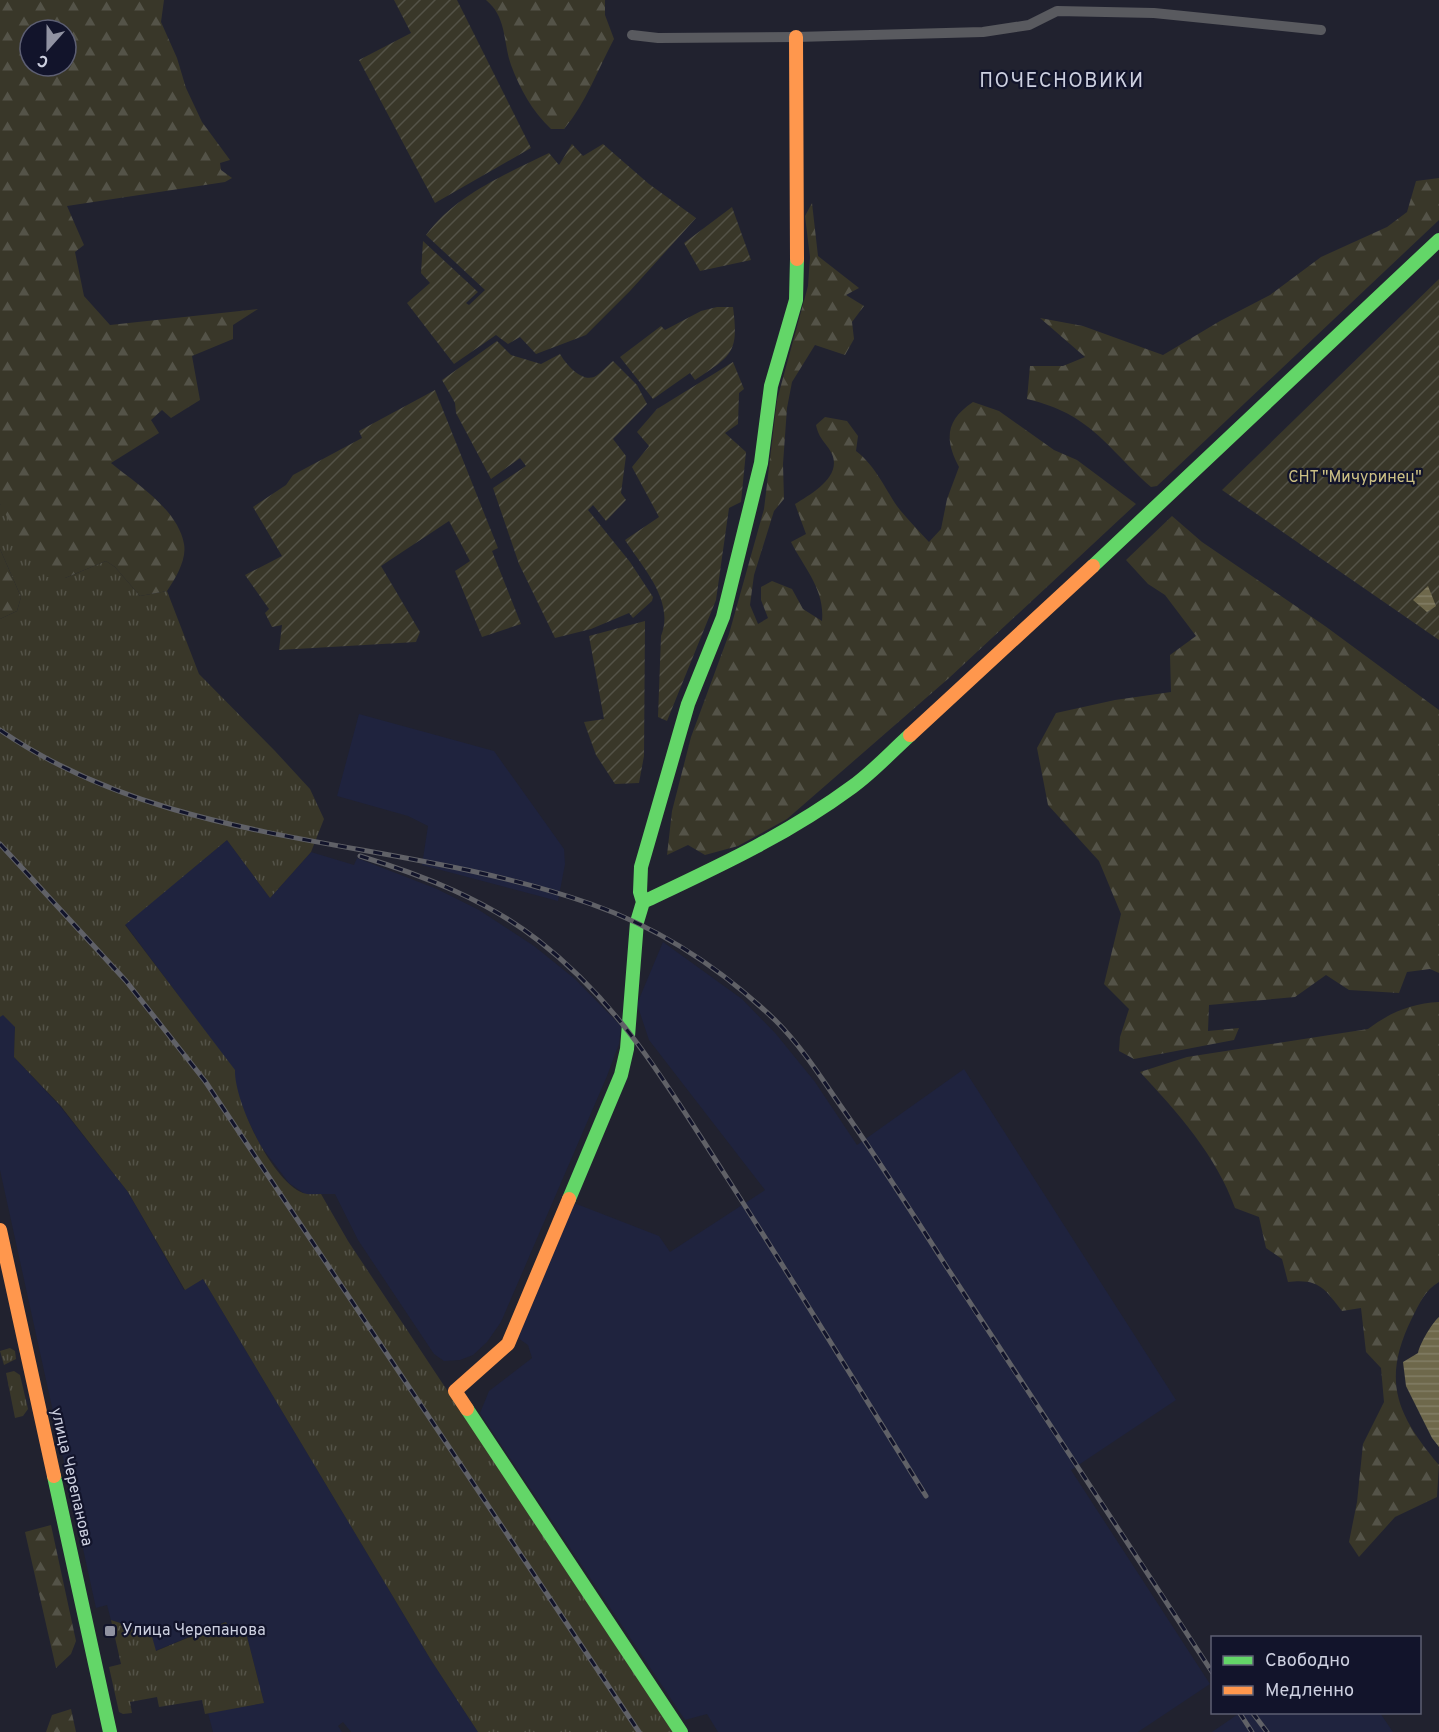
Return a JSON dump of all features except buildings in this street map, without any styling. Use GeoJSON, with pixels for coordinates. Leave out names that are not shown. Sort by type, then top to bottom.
{"type":"FeatureCollection","features":[{"type":"Feature","properties":{"kind":"street"},"geometry":{"type":"LineString","coordinates":[[632,35],[658,38],[796,37],[984,32],[1029,25],[1057,11],[1154,13],[1321,30]]}},
{"type":"Feature","properties":{"kind":"street"},"geometry":{"type":"LineString","coordinates":[[681,1732],[455,1391],[508,1344],[621,1075],[627,1049],[637,922],[643,902],[640,892],[641,867],[688,704],[723,617],[762,463],[771,386],[795,300],[799,204],[796,37]]}},
{"type":"Feature","properties":{"kind":"street"},"geometry":{"type":"LineString","coordinates":[[643,902],[754,849],[800,823],[854,786],[1078,581],[1439,240]]}},
{"type":"Feature","properties":{"kind":"street","name":"улица Черепанова"},"geometry":{"type":"LineString","coordinates":[[0,1230],[110,1732]]}},
{"type":"Feature","properties":{"kind":"shaded area"},"geometry":{"type":"Polygon","coordinates":[[[1428,586],[1436,606],[1427,612],[1413,600],[1428,586]]]}},
{"type":"Feature","properties":{"kind":"shaded area"},"geometry":{"type":"Polygon","coordinates":[[[359,714],[494,751],[564,849],[565,864],[558,901],[422,865],[428,826],[408,816],[337,796],[359,714]]]}},
{"type":"Feature","properties":{"kind":"shaded area"},"geometry":{"type":"Polygon","coordinates":[[[227,840],[270,898],[311,852],[354,865],[357,858],[437,889],[479,910],[534,946],[575,979],[621,1026],[619,1044],[607,1076],[501,1322],[487,1342],[473,1355],[460,1360],[444,1361],[434,1354],[358,1240],[335,1194],[305,1194],[289,1183],[260,1145],[234,1086],[234,1070],[125,924],[227,840]]]}},
{"type":"Feature","properties":{"kind":"shaded area"},"geometry":{"type":"Polygon","coordinates":[[[663,942],[742,999],[776,1034],[815,1082],[857,1145],[964,1069],[1176,1400],[1071,1470],[1210,1684],[1138,1732],[718,1732],[707,1714],[685,1720],[480,1413],[489,1391],[532,1358],[528,1345],[518,1338],[574,1203],[659,1236],[670,1252],[765,1190],[649,1040],[637,1004],[663,942]]]}},
{"type":"Feature","properties":{"kind":"shaded area"},"geometry":{"type":"Polygon","coordinates":[[[2,1014],[15,1026],[14,1057],[59,1105],[128,1192],[184,1290],[203,1279],[431,1660],[478,1732],[351,1732],[343,1722],[338,1726],[342,1732],[213,1732],[208,1713],[264,1703],[245,1629],[232,1633],[225,1622],[155,1651],[151,1633],[111,1620],[107,1605],[96,1608],[0,1170],[0,1017],[2,1014]]]}},
{"type":"Feature","properties":{"kind":"shaded area"},"geometry":{"type":"Polygon","coordinates":[[[1439,1317],[1439,1447],[1432,1438],[1406,1386],[1403,1362],[1418,1353],[1421,1344],[1439,1317]]]}},
{"type":"Feature","properties":{"kind":"shaded area"},"geometry":{"type":"Polygon","coordinates":[[[1238,1714],[1381,1714],[1393,1732],[1212,1732],[1238,1714]]]}},
{"type":"Feature","properties":{"kind":"green space"},"geometry":{"type":"Polygon","coordinates":[[[0,0],[164,0],[161,22],[177,58],[186,88],[202,122],[230,160],[220,163],[221,170],[232,178],[225,182],[67,206],[84,245],[75,252],[84,296],[110,325],[258,309],[233,325],[233,339],[192,356],[200,400],[171,418],[162,410],[151,420],[159,433],[111,463],[165,508],[180,531],[184,544],[184,556],[177,575],[167,591],[140,596],[115,567],[106,561],[65,578],[47,577],[23,546],[0,504],[0,0]]]}},
{"type":"Feature","properties":{"kind":"green space"},"geometry":{"type":"Polygon","coordinates":[[[394,0],[457,0],[531,148],[435,203],[359,60],[411,33],[394,0]]]}},
{"type":"Feature","properties":{"kind":"green space"},"geometry":{"type":"Polygon","coordinates":[[[486,0],[605,0],[605,15],[614,39],[585,97],[564,129],[551,129],[527,99],[511,65],[498,14],[486,0]]]}},
{"type":"Feature","properties":{"kind":"green space"},"geometry":{"type":"Polygon","coordinates":[[[572,144],[583,156],[603,144],[649,184],[696,218],[630,291],[586,335],[536,354],[520,337],[508,344],[496,335],[454,364],[407,303],[430,283],[421,273],[423,241],[478,292],[466,303],[469,305],[485,290],[426,235],[451,208],[482,187],[549,153],[559,165],[572,144]]]}},
{"type":"Feature","properties":{"kind":"green space"},"geometry":{"type":"Polygon","coordinates":[[[1439,178],[1439,220],[1157,486],[1151,487],[1096,433],[1082,423],[1049,405],[1027,399],[1030,366],[1063,366],[1085,357],[1040,318],[1083,326],[1163,355],[1270,295],[1321,257],[1387,227],[1407,212],[1416,181],[1439,178]]]}},
{"type":"Feature","properties":{"kind":"green space"},"geometry":{"type":"Polygon","coordinates":[[[812,203],[818,256],[859,288],[846,295],[864,306],[852,322],[854,339],[845,355],[815,345],[792,382],[787,408],[783,464],[784,499],[774,511],[754,575],[750,605],[758,624],[768,618],[761,600],[761,587],[772,581],[792,589],[803,609],[822,621],[822,609],[817,589],[791,542],[806,534],[795,504],[823,484],[833,470],[832,454],[816,425],[825,417],[847,421],[858,436],[856,451],[875,471],[900,510],[929,542],[941,529],[947,499],[959,467],[951,448],[950,431],[957,416],[973,402],[999,411],[1054,450],[1077,460],[1136,504],[949,678],[787,819],[738,846],[705,855],[688,845],[667,855],[672,811],[691,737],[729,634],[764,509],[777,400],[808,286],[810,257],[805,216],[812,203]]]}},
{"type":"Feature","properties":{"kind":"green space"},"geometry":{"type":"Polygon","coordinates":[[[732,207],[751,260],[700,271],[684,243],[732,207]]]}},
{"type":"Feature","properties":{"kind":"green space","name":"СНТ \"Мичуринец\""},"geometry":{"type":"Polygon","coordinates":[[[1439,279],[1439,640],[1222,490],[1439,279]]]}},
{"type":"Feature","properties":{"kind":"green space"},"geometry":{"type":"Polygon","coordinates":[[[717,307],[733,307],[735,334],[730,351],[717,365],[695,380],[690,373],[653,399],[620,357],[661,326],[665,330],[701,311],[717,307]]]}},
{"type":"Feature","properties":{"kind":"green space"},"geometry":{"type":"Polygon","coordinates":[[[497,341],[511,355],[541,364],[560,354],[574,371],[589,378],[596,376],[613,361],[637,385],[647,404],[613,439],[626,456],[621,493],[626,500],[606,521],[593,505],[588,510],[630,562],[653,597],[652,601],[633,618],[629,613],[591,629],[555,638],[519,564],[493,488],[526,466],[520,458],[491,479],[456,413],[455,403],[442,380],[497,341]]]}},
{"type":"Feature","properties":{"kind":"green space"},"geometry":{"type":"Polygon","coordinates":[[[733,362],[744,389],[739,393],[738,424],[725,433],[746,452],[741,502],[729,508],[716,600],[667,721],[658,717],[664,610],[655,585],[625,540],[659,517],[632,467],[649,446],[637,432],[657,409],[733,362]]]}},
{"type":"Feature","properties":{"kind":"green space"},"geometry":{"type":"Polygon","coordinates":[[[435,390],[498,548],[492,551],[521,624],[482,637],[455,571],[470,561],[449,521],[381,566],[420,632],[416,642],[279,650],[282,625],[272,627],[265,613],[269,609],[245,575],[282,556],[253,507],[286,485],[293,475],[362,438],[359,431],[435,390]]]}},
{"type":"Feature","properties":{"kind":"green space"},"geometry":{"type":"Polygon","coordinates":[[[0,504],[65,578],[106,561],[115,567],[140,596],[167,591],[199,674],[310,789],[324,819],[311,852],[270,898],[227,840],[125,925],[235,1070],[241,1101],[257,1139],[268,1157],[291,1186],[305,1194],[321,1194],[348,1241],[674,1732],[478,1732],[431,1660],[203,1279],[185,1290],[128,1192],[60,1105],[14,1057],[15,1027],[3,1015],[0,1017],[0,619],[17,611],[21,597],[0,549],[0,504]]]}},
{"type":"Feature","properties":{"kind":"green space"},"geometry":{"type":"Polygon","coordinates":[[[1172,516],[1202,542],[1325,626],[1439,710],[1439,973],[1430,969],[1407,972],[1399,993],[1349,990],[1326,975],[1295,997],[1209,1005],[1208,1031],[1239,1028],[1234,1040],[1134,1059],[1119,1051],[1120,1037],[1129,1009],[1104,984],[1121,914],[1099,861],[1048,805],[1037,748],[1056,713],[1115,700],[1171,692],[1170,655],[1196,636],[1165,595],[1148,584],[1126,560],[1172,516]]]}},
{"type":"Feature","properties":{"kind":"green space"},"geometry":{"type":"Polygon","coordinates":[[[0,549],[21,597],[17,611],[0,619],[0,549]]]}},
{"type":"Feature","properties":{"kind":"green space"},"geometry":{"type":"Polygon","coordinates":[[[645,621],[644,756],[639,783],[615,784],[596,755],[584,722],[604,719],[589,636],[645,621]]]}},
{"type":"Feature","properties":{"kind":"green space"},"geometry":{"type":"Polygon","coordinates":[[[1439,1002],[1439,1282],[1426,1293],[1412,1318],[1397,1361],[1396,1379],[1398,1396],[1404,1413],[1413,1430],[1439,1465],[1437,1497],[1395,1517],[1359,1557],[1349,1542],[1357,1502],[1363,1444],[1384,1402],[1381,1368],[1366,1352],[1361,1308],[1342,1311],[1320,1287],[1307,1282],[1288,1282],[1282,1259],[1266,1248],[1259,1217],[1235,1208],[1207,1152],[1182,1119],[1140,1072],[1187,1057],[1368,1029],[1401,1010],[1419,1004],[1439,1002]]]}},
{"type":"Feature","properties":{"kind":"green space"},"geometry":{"type":"Polygon","coordinates":[[[10,1348],[15,1351],[16,1359],[4,1365],[0,1351],[10,1348]]]}},
{"type":"Feature","properties":{"kind":"green space"},"geometry":{"type":"Polygon","coordinates":[[[14,1371],[20,1375],[28,1409],[23,1416],[15,1418],[6,1373],[14,1371]]]}},
{"type":"Feature","properties":{"kind":"green space"},"geometry":{"type":"Polygon","coordinates":[[[51,1525],[76,1641],[71,1654],[56,1668],[25,1532],[51,1525]]]}},
{"type":"Feature","properties":{"kind":"green space"},"geometry":{"type":"Polygon","coordinates":[[[111,1620],[151,1633],[156,1651],[226,1622],[232,1633],[245,1629],[264,1703],[205,1714],[202,1700],[159,1707],[157,1697],[130,1702],[132,1713],[119,1712],[109,1667],[121,1664],[111,1620]]]}},
{"type":"Feature","properties":{"kind":"green space"},"geometry":{"type":"Polygon","coordinates":[[[71,1709],[76,1732],[46,1732],[52,1715],[71,1709]]]}},
{"type":"Feature","properties":{"kind":"railway"},"geometry":{"type":"LineString","coordinates":[[0,730],[68,769],[139,799],[213,820],[517,882],[591,904],[666,938],[690,952],[734,984],[776,1021],[818,1072],[882,1166],[1211,1670]]}},
{"type":"Feature","properties":{"kind":"railway"},"geometry":{"type":"LineString","coordinates":[[0,844],[126,981],[205,1081],[639,1732]]}},
{"type":"Feature","properties":{"kind":"railway"},"geometry":{"type":"LineString","coordinates":[[360,856],[430,880],[498,913],[539,941],[594,991],[640,1047],[682,1107],[926,1496]]}},
{"type":"Feature","properties":{"kind":"railway"},"geometry":{"type":"LineString","coordinates":[[1240,1714],[1252,1732]]}},
{"type":"Feature","properties":{"kind":"railway"},"geometry":{"type":"LineString","coordinates":[[1254,1714],[1267,1732]]}},
{"type":"Feature","properties":{"kind":"traffic: fast"},"geometry":{"type":"LineString","coordinates":[[1093,566],[1439,240]]}},
{"type":"Feature","properties":{"kind":"traffic: fast"},"geometry":{"type":"LineString","coordinates":[[643,902],[640,892],[641,867],[688,704],[723,617],[761,463],[771,386],[796,300],[797,259]]}},
{"type":"Feature","properties":{"kind":"traffic: fast"},"geometry":{"type":"LineString","coordinates":[[569,1199],[621,1075],[627,1049],[637,922],[643,902],[750,850],[802,820],[860,781],[910,735]]}},
{"type":"Feature","properties":{"kind":"traffic: fast"},"geometry":{"type":"LineString","coordinates":[[467,1409],[681,1732]]}},
{"type":"Feature","properties":{"kind":"traffic: fast"},"geometry":{"type":"LineString","coordinates":[[54,1476],[110,1732]]}},
{"type":"Feature","properties":{"kind":"traffic: slow"},"geometry":{"type":"LineString","coordinates":[[796,37],[797,259]]}},
{"type":"Feature","properties":{"kind":"traffic: slow"},"geometry":{"type":"LineString","coordinates":[[910,735],[1093,566]]}},
{"type":"Feature","properties":{"kind":"traffic: slow"},"geometry":{"type":"LineString","coordinates":[[467,1409],[455,1391],[508,1344],[569,1199]]}},
{"type":"Feature","properties":{"kind":"traffic: slow"},"geometry":{"type":"LineString","coordinates":[[0,1230],[54,1476]]}},
{"type":"Feature","properties":{"kind":"place","name":"Улица Черепанова"},"geometry":{"type":"Point","coordinates":[110,1631]}},
{"type":"Feature","properties":{"kind":"district","name":"ПОЧЕСНОВИКИ"},"geometry":{"type":"Point","coordinates":[1062,82]}}]}
